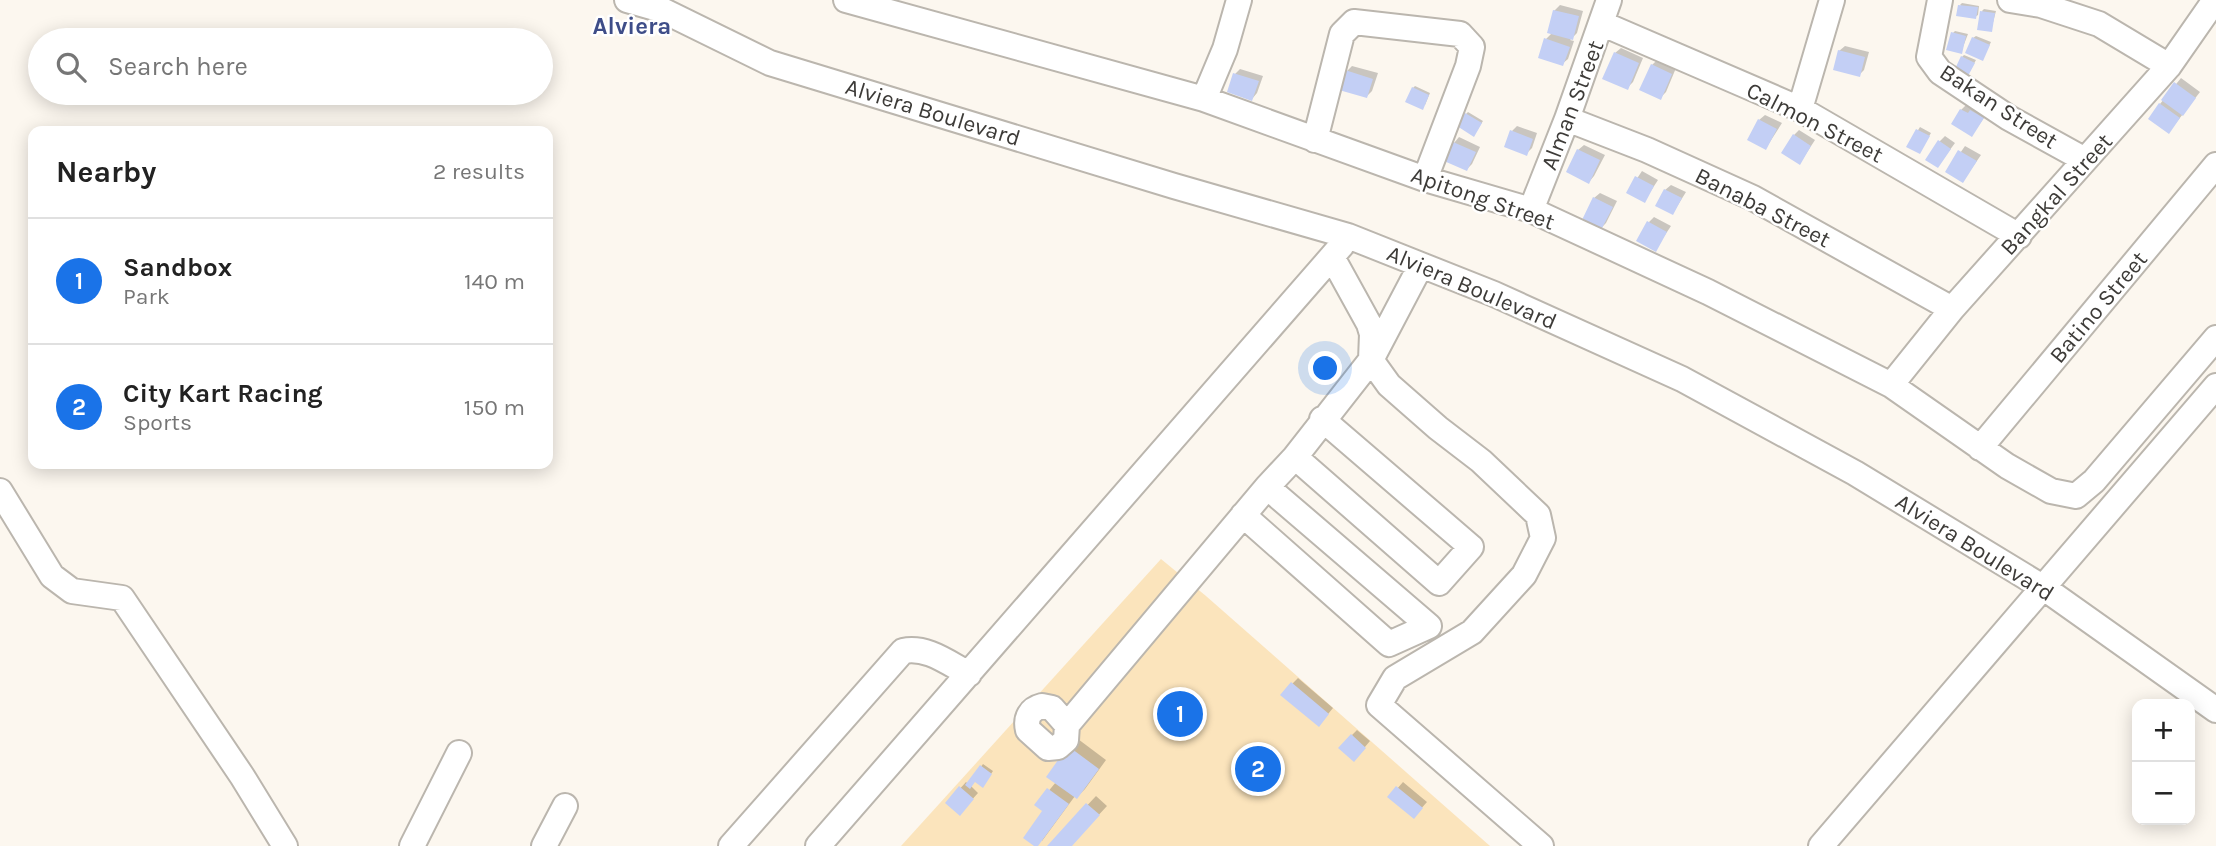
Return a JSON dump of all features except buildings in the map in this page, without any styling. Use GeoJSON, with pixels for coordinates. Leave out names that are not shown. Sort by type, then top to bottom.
{"type":"FeatureCollection","features":[{"type":"Feature","properties":{"kind":"street","name":"Alviera Boulevard"},"geometry":{"type":"LineString","coordinates":[[627,0],[662,3],[770,62],[1349,236],[1494,294],[1682,379],[1855,473],[2044,588],[2216,710]]}},
{"type":"Feature","properties":{"kind":"street","name":"Apitong Street"},"geometry":{"type":"LineString","coordinates":[[846,0],[1205,99],[1425,179],[1531,210],[1708,292],[1891,385],[1980,448],[2051,491],[2076,496],[2094,481],[2216,338]]}},
{"type":"Feature","properties":{"kind":"street","name":"Alman Street"},"geometry":{"type":"LineString","coordinates":[[1531,210],[1609,0]]}},
{"type":"Feature","properties":{"kind":"street"},"geometry":{"type":"LineString","coordinates":[[1800,110],[1832,0]]}},
{"type":"Feature","properties":{"kind":"street","name":"Bakan Street"},"geometry":{"type":"LineString","coordinates":[[1940,0],[1929,57],[1940,72],[2009,118],[2085,160]]}},
{"type":"Feature","properties":{"kind":"street"},"geometry":{"type":"LineString","coordinates":[[2010,0],[2041,5],[2099,24],[2169,66]]}},
{"type":"Feature","properties":{"kind":"street","name":"Bangkal Street"},"geometry":{"type":"LineString","coordinates":[[1891,385],[1952,309],[2169,66],[2215,0]]}},
{"type":"Feature","properties":{"kind":"street"},"geometry":{"type":"LineString","coordinates":[[1205,99],[1225,49],[1233,1]]}},
{"type":"Feature","properties":{"kind":"street"},"geometry":{"type":"LineString","coordinates":[[1315,139],[1342,34],[1354,22],[1460,34],[1472,47],[1468,66],[1425,179]]}},
{"type":"Feature","properties":{"kind":"street","name":"Calmon Street"},"geometry":{"type":"LineString","coordinates":[[1602,24],[1800,110],[2019,236]]}},
{"type":"Feature","properties":{"kind":"street","name":"Banaba Street"},"geometry":{"type":"LineString","coordinates":[[1567,119],[1647,150],[1753,198],[1952,309]]}},
{"type":"Feature","properties":{"kind":"street","name":"Batino Street"},"geometry":{"type":"LineString","coordinates":[[1980,448],[2216,165]]}},
{"type":"Feature","properties":{"kind":"street"},"geometry":{"type":"LineString","coordinates":[[818,846],[1349,236]]}},
{"type":"Feature","properties":{"kind":"street"},"geometry":{"type":"LineString","coordinates":[[1332,257],[1369,324],[1371,360],[1389,385],[1480,461],[1538,514],[1543,538],[1524,575],[1472,632],[1395,678],[1379,705],[1541,846]]}},
{"type":"Feature","properties":{"kind":"street"},"geometry":{"type":"LineString","coordinates":[[1067,725],[1295,457],[1322,419],[1371,360],[1421,265]]}},
{"type":"Feature","properties":{"kind":"street"},"geometry":{"type":"LineString","coordinates":[[1821,846],[2216,386]]}},
{"type":"Feature","properties":{"kind":"street"},"geometry":{"type":"LineString","coordinates":[[1295,457],[1439,583],[1471,547],[1322,419]]}},
{"type":"Feature","properties":{"kind":"street"},"geometry":{"type":"LineString","coordinates":[[1243,515],[1390,644],[1429,626],[1267,487]]}},
{"type":"Feature","properties":{"kind":"street"},"geometry":{"type":"LineString","coordinates":[[0,491],[52,576],[72,592],[122,598],[242,776],[285,846]]}},
{"type":"Feature","properties":{"kind":"street"},"geometry":{"type":"LineString","coordinates":[[1357,564],[1383,533]]}},
{"type":"Feature","properties":{"kind":"street"},"geometry":{"type":"LineString","coordinates":[[732,846],[903,651],[927,651],[969,674]]}},
{"type":"Feature","properties":{"kind":"street"},"geometry":{"type":"LineString","coordinates":[[412,846],[459,753]]}},
{"type":"Feature","properties":{"kind":"street"},"geometry":{"type":"LineString","coordinates":[[544,846],[565,806]]}},
{"type":"Feature","properties":{"kind":"shaded area"},"geometry":{"type":"Polygon","coordinates":[[[1161,559],[1206,596],[1490,846],[901,846],[1161,559]]]}},
{"type":"Feature","properties":{"kind":"place","name":"Sandbox"},"geometry":{"type":"Point","coordinates":[1180,714]}},
{"type":"Feature","properties":{"kind":"place","name":"City Kart Racing"},"geometry":{"type":"Point","coordinates":[1258,769]}},
{"type":"Feature","properties":{"kind":"district","name":"Alviera"},"geometry":{"type":"Point","coordinates":[632,26]}}]}
